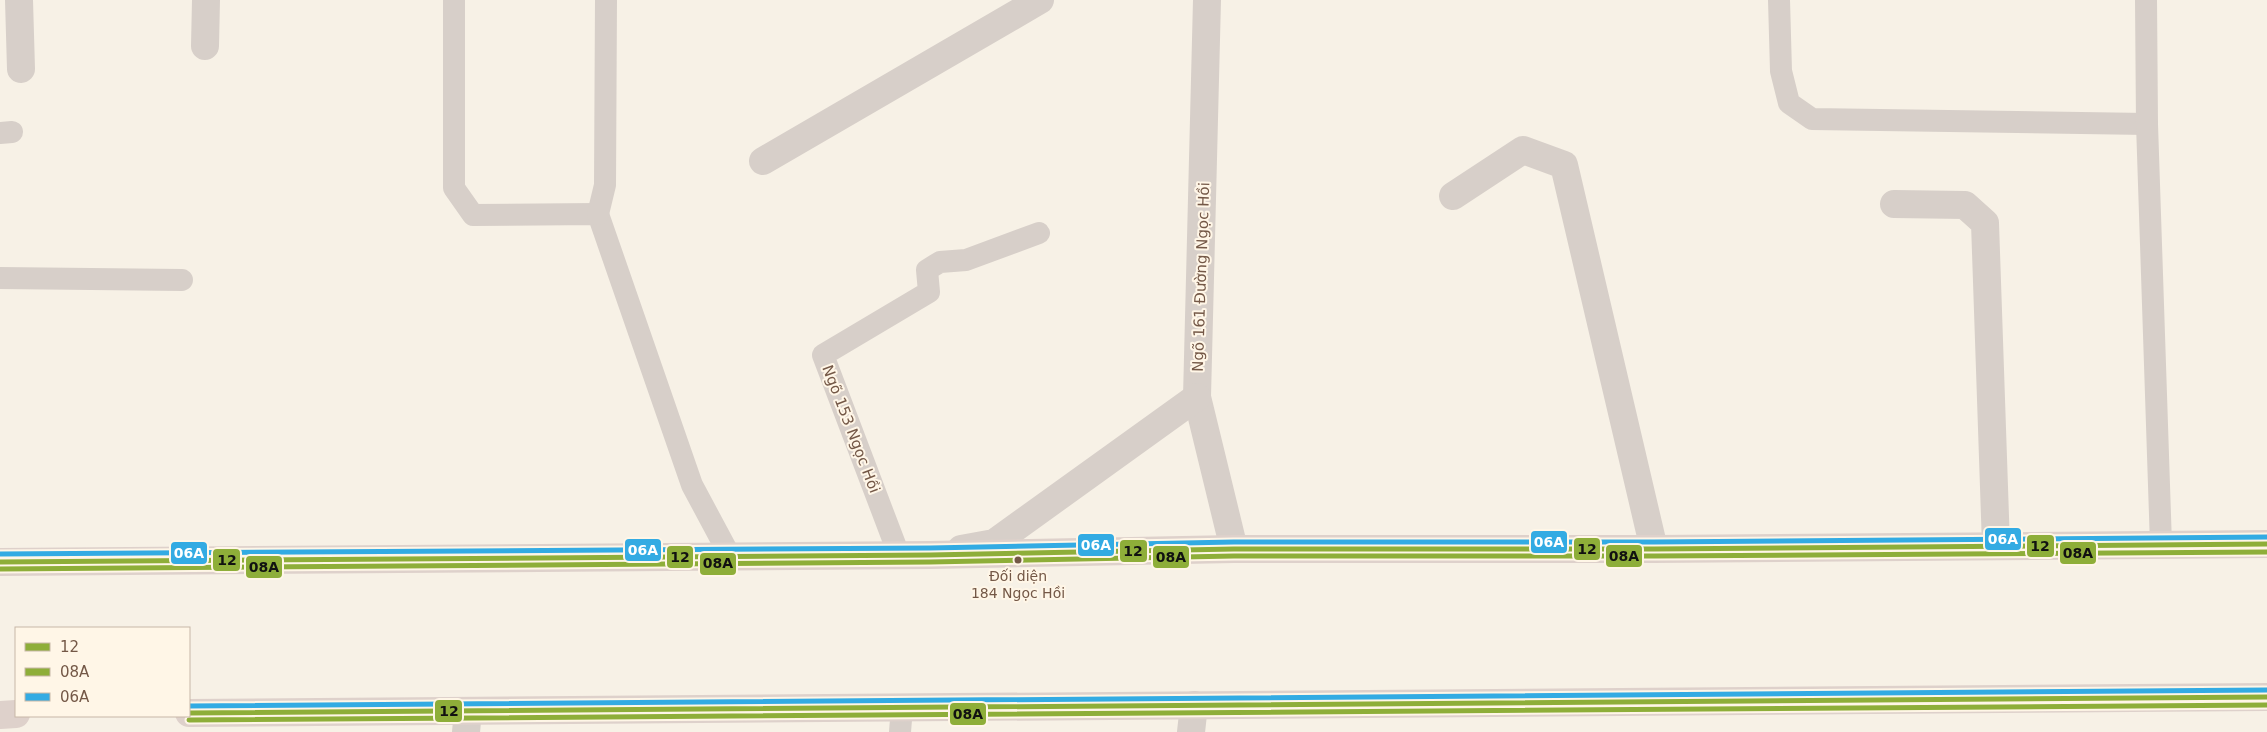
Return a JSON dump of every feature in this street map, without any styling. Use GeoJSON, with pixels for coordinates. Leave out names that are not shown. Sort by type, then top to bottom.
{"type":"FeatureCollection","features":[{"type":"Feature","properties":{"kind":"highway"},"geometry":{"type":"LineString","coordinates":[[0,562],[930,555],[1234,549],[1654,549],[2267,544]]}},
{"type":"Feature","properties":{"kind":"highway"},"geometry":{"type":"LineString","coordinates":[[190,713],[467,722],[901,720],[1194,705],[2267,696]]}},
{"type":"Feature","properties":{"kind":"street"},"geometry":{"type":"LineString","coordinates":[[19,0],[21,69]]}},
{"type":"Feature","properties":{"kind":"street"},"geometry":{"type":"LineString","coordinates":[[205,46],[206,0]]}},
{"type":"Feature","properties":{"kind":"street"},"geometry":{"type":"LineString","coordinates":[[762,161],[1040,0]]}},
{"type":"Feature","properties":{"kind":"street","name":"Ngõ 161 Đường Ngọc Hồi"},"geometry":{"type":"LineString","coordinates":[[1207,0],[1197,397],[1234,549]]}},
{"type":"Feature","properties":{"kind":"street"},"geometry":{"type":"LineString","coordinates":[[1453,196],[1523,150],[1564,165],[1654,549]]}},
{"type":"Feature","properties":{"kind":"street"},"geometry":{"type":"LineString","coordinates":[[1894,204],[1965,205],[1985,224],[1996,546]]}},
{"type":"Feature","properties":{"kind":"street"},"geometry":{"type":"LineString","coordinates":[[930,555],[994,543],[1197,397]]}},
{"type":"Feature","properties":{"kind":"street"},"geometry":{"type":"LineString","coordinates":[[1191,732],[1194,705]]}},
{"type":"Feature","properties":{"kind":"lane"},"geometry":{"type":"LineString","coordinates":[[454,0],[454,188],[473,215],[598,214]]}},
{"type":"Feature","properties":{"kind":"lane"},"geometry":{"type":"LineString","coordinates":[[606,0],[604,185],[598,214],[692,485],[730,556]]}},
{"type":"Feature","properties":{"kind":"lane"},"geometry":{"type":"LineString","coordinates":[[1779,0],[1781,71],[1789,103],[1812,119],[2147,124]]}},
{"type":"Feature","properties":{"kind":"lane"},"geometry":{"type":"LineString","coordinates":[[2146,0],[2147,124],[2161,545]]}},
{"type":"Feature","properties":{"kind":"lane","name":"Ngõ 153 Ngọc Hồi"},"geometry":{"type":"LineString","coordinates":[[899,555],[823,355],[929,292],[927,270],[940,262],[966,260],[1039,233]]}},
{"type":"Feature","properties":{"kind":"lane"},"geometry":{"type":"LineString","coordinates":[[0,278],[182,280]]}},
{"type":"Feature","properties":{"kind":"transit line","name":"06A"},"geometry":{"type":"LineString","coordinates":[[0,554],[930,548],[1234,542],[1654,542],[2267,537]]}},
{"type":"Feature","properties":{"kind":"transit line","name":"12"},"geometry":{"type":"LineString","coordinates":[[0,562],[930,555],[1234,549],[1654,549],[2267,544]]}},
{"type":"Feature","properties":{"kind":"transit line","name":"08A"},"geometry":{"type":"LineString","coordinates":[[0,569],[930,562],[1234,556],[1654,556],[2267,552]]}},
{"type":"Feature","properties":{"kind":"transit line","name":"06A"},"geometry":{"type":"LineString","coordinates":[[190,706],[2267,690]]}},
{"type":"Feature","properties":{"kind":"transit line","name":"12"},"geometry":{"type":"LineString","coordinates":[[190,713],[2267,697]]}},
{"type":"Feature","properties":{"kind":"transit line","name":"08A"},"geometry":{"type":"LineString","coordinates":[[189,720],[2267,705]]}},
{"type":"Feature","properties":{"kind":"place","name":"Đối diện 184 Ngọc Hồi"},"geometry":{"type":"Point","coordinates":[1018,560]}}]}
